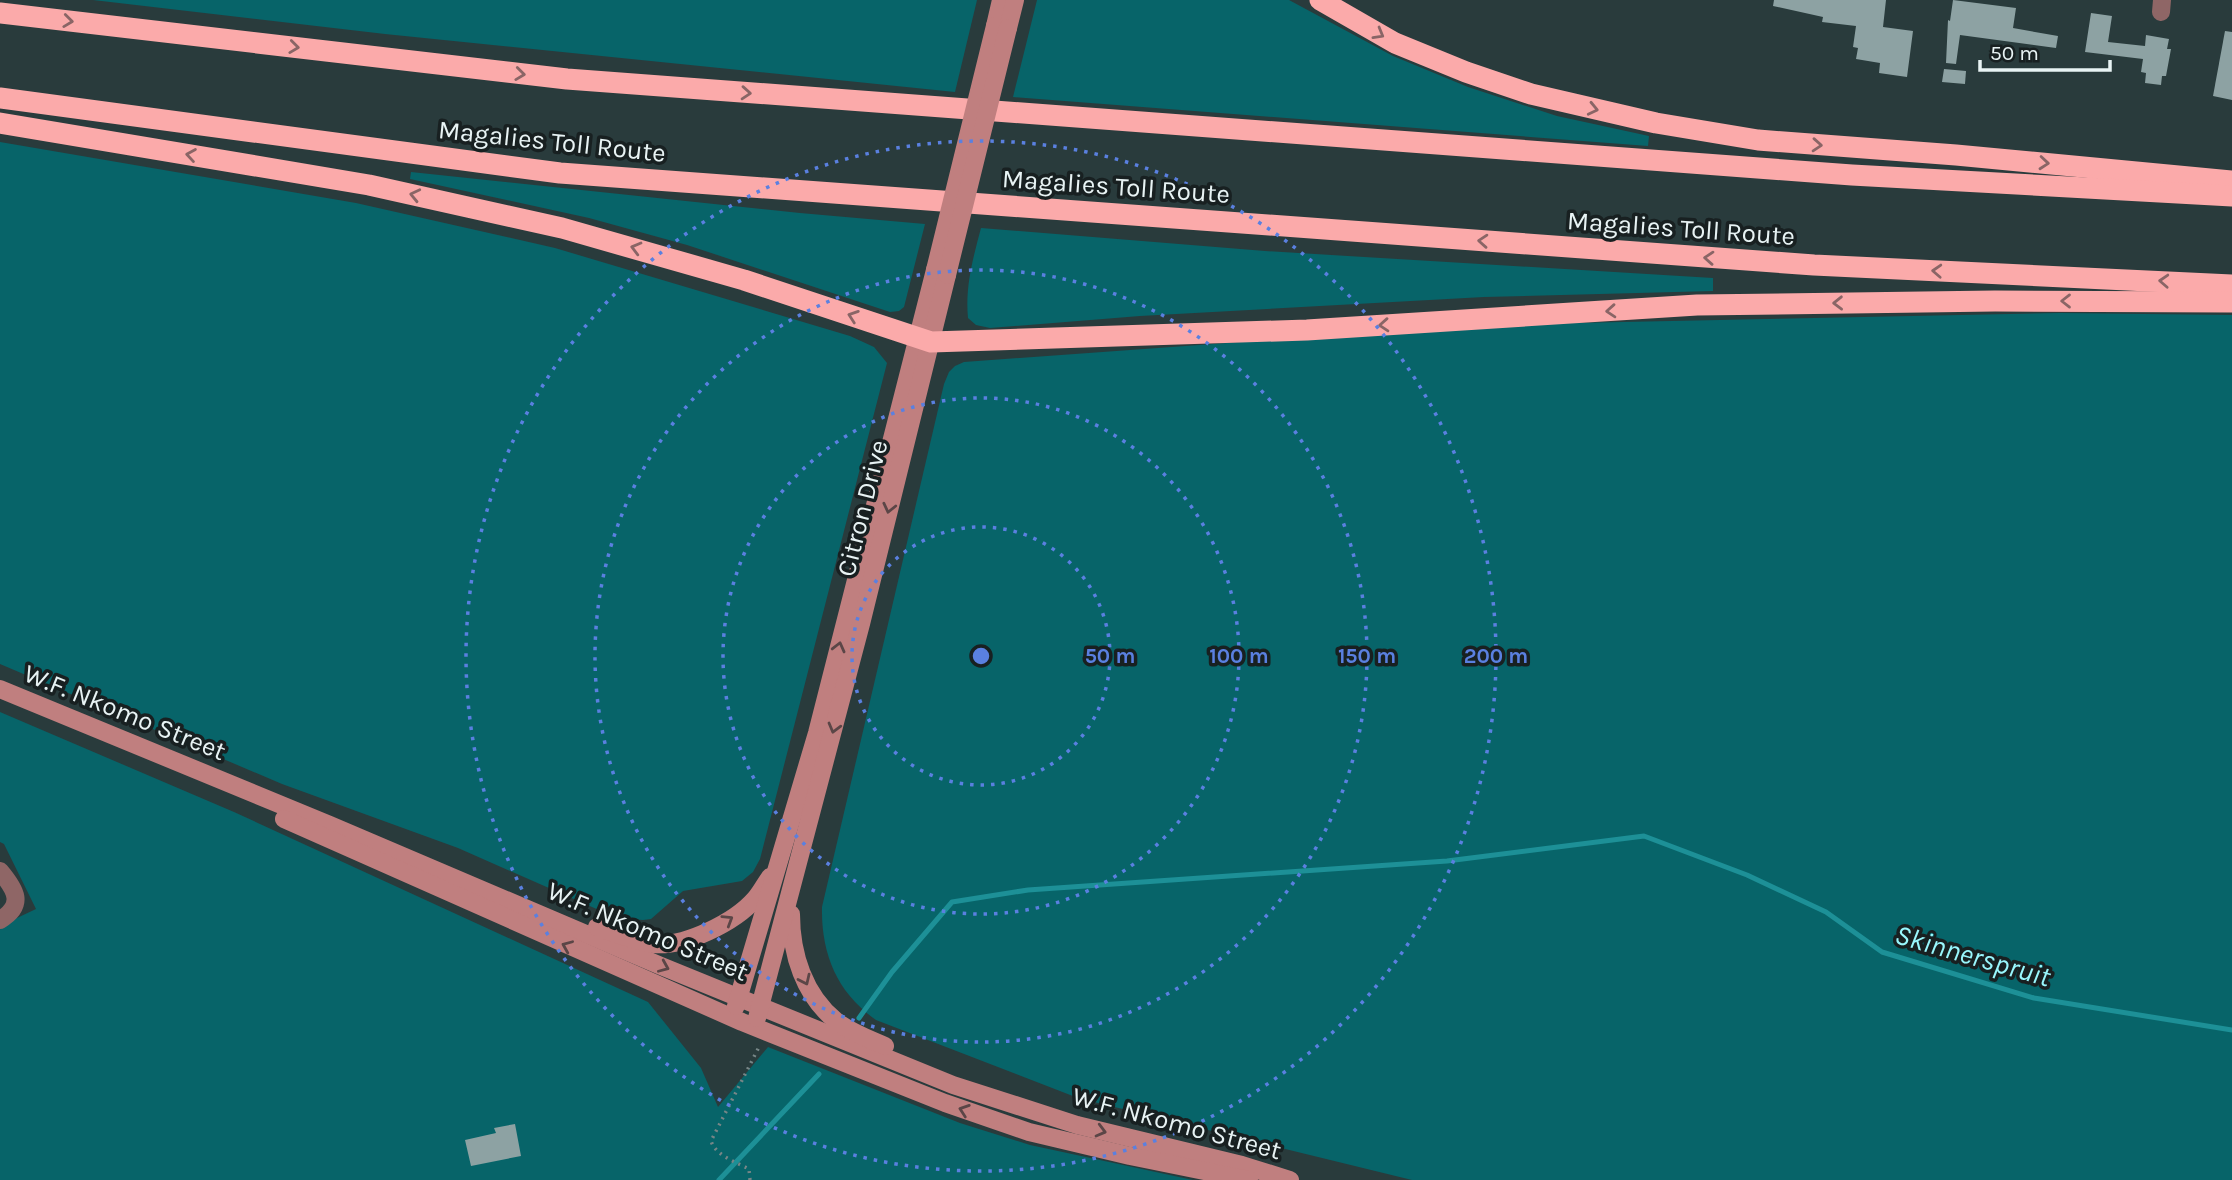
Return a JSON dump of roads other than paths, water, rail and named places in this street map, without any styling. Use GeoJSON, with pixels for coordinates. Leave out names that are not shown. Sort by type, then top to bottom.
{"type":"FeatureCollection","features":[{"type":"Feature","properties":{"kind":"highway"},"geometry":{"type":"LineString","coordinates":[[1320,0],[1395,43],[1466,72],[1531,94],[1656,123],[1758,140],[1956,155],[2232,181]]}},
{"type":"Feature","properties":{"kind":"highway"},"geometry":{"type":"LineString","coordinates":[[0,13],[567,79],[1839,174],[2232,195]]}},
{"type":"Feature","properties":{"kind":"highway","name":"Magalies Toll Route"},"geometry":{"type":"LineString","coordinates":[[0,98],[560,173],[1814,265],[2232,285]]}},
{"type":"Feature","properties":{"kind":"highway"},"geometry":{"type":"LineString","coordinates":[[0,123],[369,185],[562,228],[744,280],[924,340],[1307,330],[1698,305],[1995,301],[2232,302]]}},
{"type":"Feature","properties":{"kind":"main road","name":"Citron Drive"},"geometry":{"type":"LineString","coordinates":[[1001,0],[1001,27]]}},
{"type":"Feature","properties":{"kind":"main road","name":"Citron Drive"},"geometry":{"type":"LineString","coordinates":[[732,1017],[817,733],[924,340],[1001,27],[1015,0]]}},
{"type":"Feature","properties":{"kind":"main road","name":"Citron Drive"},"geometry":{"type":"LineString","coordinates":[[760,1029],[761,1007],[861,624],[924,340]]}},
{"type":"Feature","properties":{"kind":"main road","name":"W.F. Nkomo Street"},"geometry":{"type":"LineString","coordinates":[[0,689],[893,1062],[1035,1113],[1242,1165],[1290,1180]]}},
{"type":"Feature","properties":{"kind":"main road","name":"W.F. Nkomo Street"},"geometry":{"type":"LineString","coordinates":[[0,699],[327,837],[519,925],[760,1029],[945,1103],[1028,1132],[1249,1180]]}},
{"type":"Feature","properties":{"kind":"main road"},"geometry":{"type":"LineString","coordinates":[[387,849],[631,939],[657,944],[698,936],[743,910],[754,900],[782,854]]}},
{"type":"Feature","properties":{"kind":"main road"},"geometry":{"type":"LineString","coordinates":[[798,863],[791,914],[791,940],[808,987],[821,1007],[837,1022],[870,1040],[1035,1113]]}},
{"type":"Feature","properties":{"kind":"street"},"geometry":{"type":"LineString","coordinates":[[0,871],[16,893],[16,904],[12,911],[0,920]]}},
{"type":"Feature","properties":{"kind":"waterway","name":"Skinnerspruit"},"geometry":{"type":"LineString","coordinates":[[859,1018],[892,972],[952,902],[1028,890],[1447,861],[1644,836],[1747,875],[1826,912],[1882,952],[2034,998],[2232,1030]]}},
{"type":"Feature","properties":{"kind":"waterway"},"geometry":{"type":"LineString","coordinates":[[719,1180],[819,1074]]}}]}
